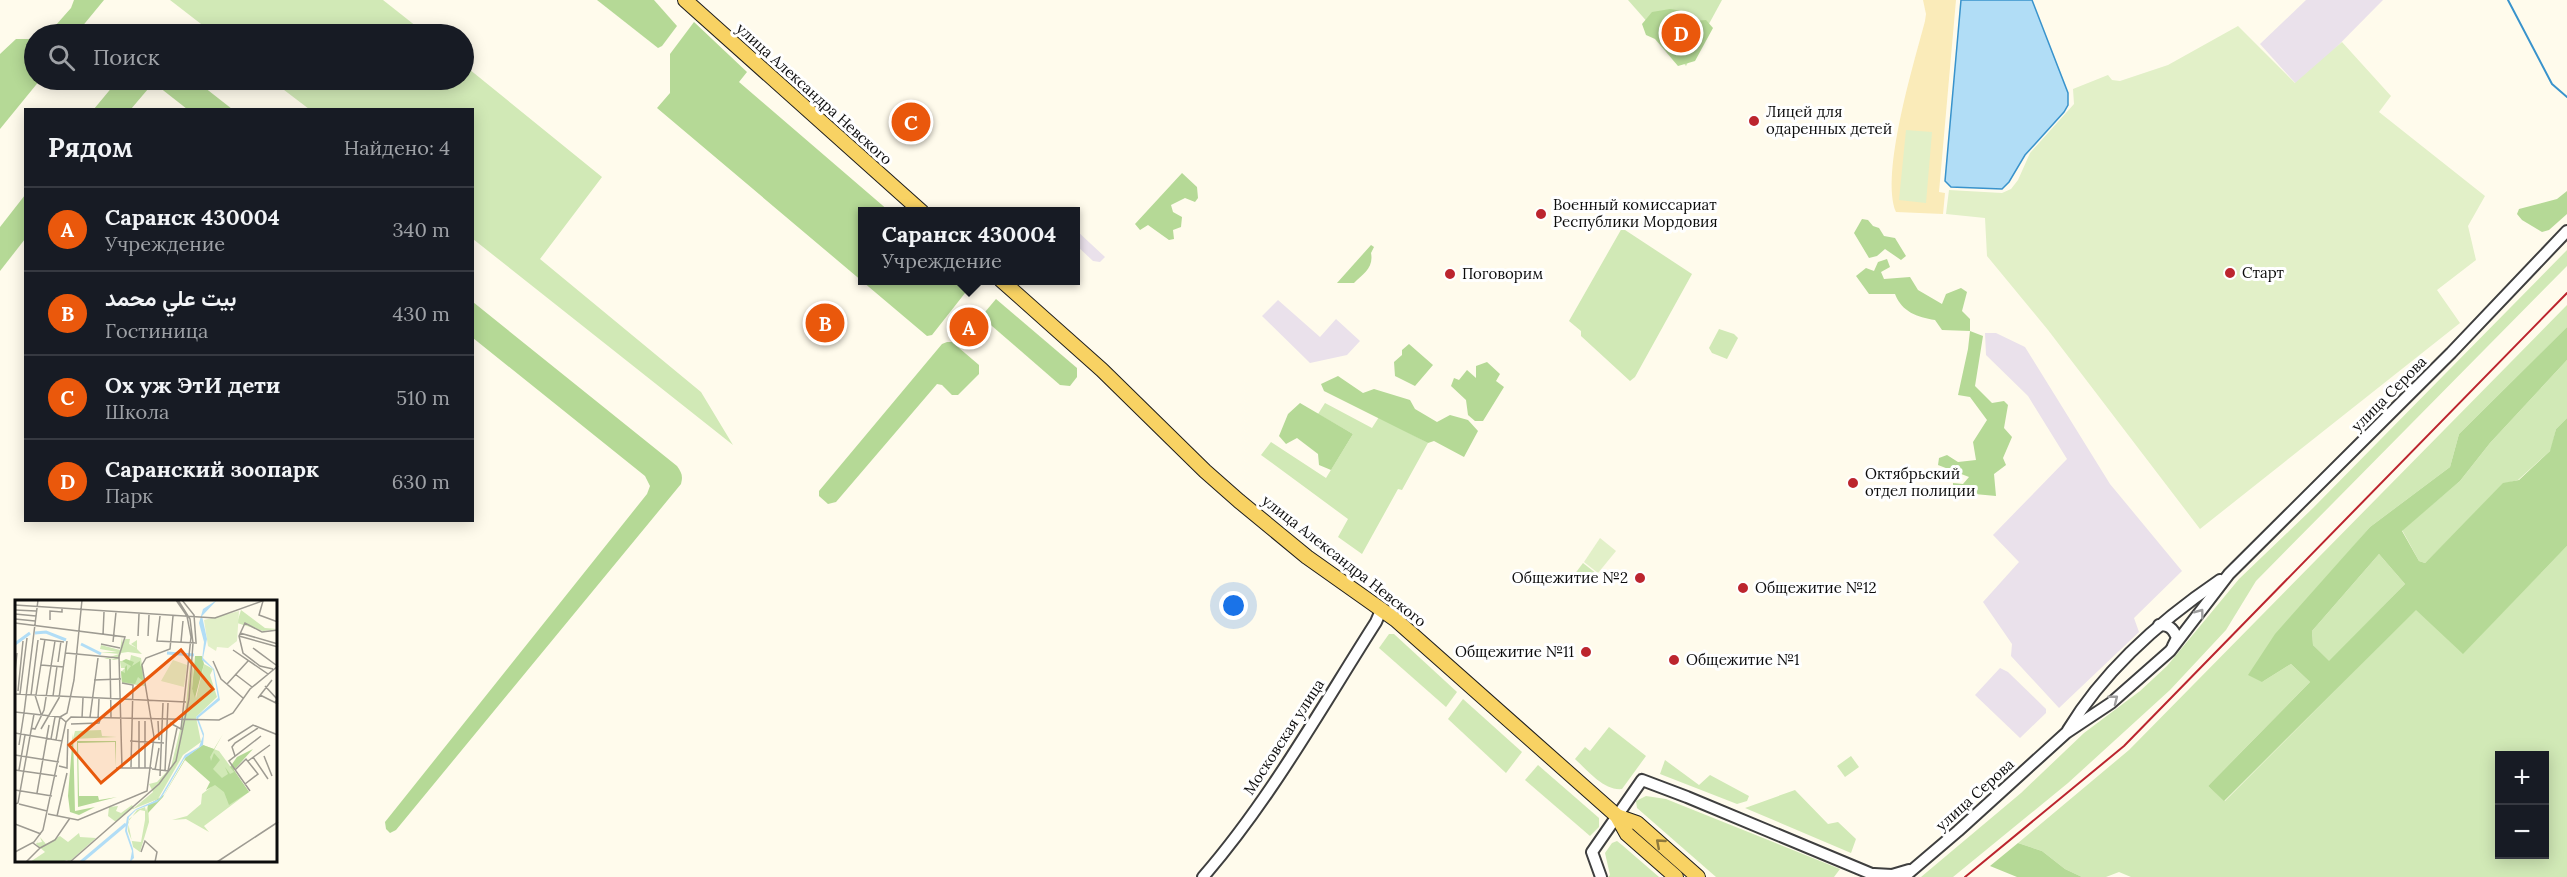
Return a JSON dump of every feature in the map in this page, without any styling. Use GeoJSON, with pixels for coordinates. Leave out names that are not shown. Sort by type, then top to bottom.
{"type":"FeatureCollection","features":[{"type":"Feature","properties":{"kind":"main road","name":"улица Александра Невского"},"geometry":{"type":"LineString","coordinates":[[685,0],[916,207]]}},
{"type":"Feature","properties":{"kind":"main road","name":"улица Александра Невского"},"geometry":{"type":"LineString","coordinates":[[1007,285],[1101,370],[1239,501],[1307,556],[1382,608],[1617,816]]}},
{"type":"Feature","properties":{"kind":"main road"},"geometry":{"type":"LineString","coordinates":[[1617,816],[1627,834],[1676,877]]}},
{"type":"Feature","properties":{"kind":"main road"},"geometry":{"type":"LineString","coordinates":[[1617,816],[1637,823],[1698,877]]}},
{"type":"Feature","properties":{"kind":"street","name":"улица Серова"},"geometry":{"type":"LineString","coordinates":[[1904,877],[2066,733],[2111,702],[2170,651],[2229,574],[2451,353],[2567,231]]}},
{"type":"Feature","properties":{"kind":"street","name":"улица Серова"},"geometry":{"type":"LineString","coordinates":[[2066,733],[2106,679],[2159,624],[2229,574]]}},
{"type":"Feature","properties":{"kind":"street","name":"Московская улица"},"geometry":{"type":"LineString","coordinates":[[1203,877],[1227,848],[1270,787],[1376,622],[1382,608]]}},
{"type":"Feature","properties":{"kind":"street"},"geometry":{"type":"LineString","coordinates":[[2159,624],[2167,625],[2174,631],[2177,638],[2170,651]]}},
{"type":"Feature","properties":{"kind":"street"},"geometry":{"type":"LineString","coordinates":[[1601,877],[1592,852],[1642,780],[1849,864],[1871,876],[1892,875],[1915,868]]}},
{"type":"Feature","properties":{"kind":"shaded area"},"geometry":{"type":"Polygon","coordinates":[[[2306,0],[2383,0],[2298,86],[2260,44],[2306,0]]]}},
{"type":"Feature","properties":{"kind":"shaded area"},"geometry":{"type":"Polygon","coordinates":[[[1080,234],[1105,257],[1100,262],[1093,261],[1080,249],[1080,234]]]}},
{"type":"Feature","properties":{"kind":"shaded area"},"geometry":{"type":"Polygon","coordinates":[[[1278,300],[1320,337],[1336,319],[1360,341],[1347,355],[1310,363],[1262,316],[1278,300]]]}},
{"type":"Feature","properties":{"kind":"shaded area"},"geometry":{"type":"Polygon","coordinates":[[[1985,333],[1996,333],[2025,347],[2110,484],[2182,571],[2134,618],[2139,632],[2059,708],[2011,656],[2012,644],[1983,602],[2019,562],[1993,535],[2067,459],[2028,396],[1986,355],[1985,333]]]}},
{"type":"Feature","properties":{"kind":"shaded area"},"geometry":{"type":"Polygon","coordinates":[[[2000,668],[2008,672],[2046,709],[2046,713],[2020,738],[1975,695],[2000,668]]]}},
{"type":"Feature","properties":{"kind":"green space"},"geometry":{"type":"Polygon","coordinates":[[[74,0],[104,0],[84,24],[57,24],[71,8],[74,0]]]}},
{"type":"Feature","properties":{"kind":"green space"},"geometry":{"type":"Polygon","coordinates":[[[170,0],[383,0],[413,24],[201,24],[170,0]]]}},
{"type":"Feature","properties":{"kind":"green space"},"geometry":{"type":"Polygon","coordinates":[[[597,0],[654,0],[677,26],[658,48],[597,0]]]}},
{"type":"Feature","properties":{"kind":"green space"},"geometry":{"type":"Polygon","coordinates":[[[1628,0],[1722,0],[1686,66],[1628,0]]]}},
{"type":"Feature","properties":{"kind":"green space"},"geometry":{"type":"Polygon","coordinates":[[[1670,9],[1689,12],[1694,21],[1706,20],[1713,28],[1695,61],[1678,66],[1655,39],[1646,35],[1642,24],[1652,12],[1670,9]]]}},
{"type":"Feature","properties":{"kind":"green space"},"geometry":{"type":"Polygon","coordinates":[[[694,22],[747,72],[739,82],[884,207],[858,207],[858,278],[657,108],[670,93],[670,54],[694,22]]]}},
{"type":"Feature","properties":{"kind":"green space","name":"Старт"},"geometry":{"type":"Polygon","coordinates":[[[2238,26],[2295,83],[2342,42],[2391,96],[2379,112],[2485,196],[2468,226],[2476,260],[2437,290],[2460,323],[2200,529],[2048,330],[1987,256],[1985,218],[1946,214],[1949,190],[2002,193],[2011,189],[2018,180],[2030,153],[2074,104],[2073,89],[2108,75],[2112,80],[2120,81],[2168,65],[2238,26]]]}},
{"type":"Feature","properties":{"kind":"green space"},"geometry":{"type":"Polygon","coordinates":[[[16,39],[24,39],[24,90],[32,90],[0,129],[0,54],[16,39]]]}},
{"type":"Feature","properties":{"kind":"green space"},"geometry":{"type":"Polygon","coordinates":[[[474,73],[602,177],[540,259],[701,392],[733,445],[474,240],[474,108],[308,108],[284,90],[474,90],[474,73]]]}},
{"type":"Feature","properties":{"kind":"green space"},"geometry":{"type":"Polygon","coordinates":[[[110,90],[147,90],[132,108],[95,108],[110,90]]]}},
{"type":"Feature","properties":{"kind":"green space"},"geometry":{"type":"Polygon","coordinates":[[[163,90],[208,90],[231,108],[186,108],[163,90]]]}},
{"type":"Feature","properties":{"kind":"green space"},"geometry":{"type":"Polygon","coordinates":[[[1906,130],[1932,132],[1926,203],[1899,200],[1906,130]]]}},
{"type":"Feature","properties":{"kind":"green space"},"geometry":{"type":"Polygon","coordinates":[[[1182,173],[1197,187],[1198,198],[1195,202],[1185,198],[1171,205],[1173,212],[1182,217],[1181,227],[1173,230],[1174,239],[1169,240],[1148,225],[1140,230],[1135,224],[1182,173]]]}},
{"type":"Feature","properties":{"kind":"green space"},"geometry":{"type":"Polygon","coordinates":[[[2567,191],[2567,214],[2549,230],[2542,232],[2522,220],[2517,214],[2519,209],[2557,199],[2567,191]]]}},
{"type":"Feature","properties":{"kind":"green space"},"geometry":{"type":"Polygon","coordinates":[[[24,196],[24,240],[0,271],[0,227],[24,196]]]}},
{"type":"Feature","properties":{"kind":"green space"},"geometry":{"type":"Polygon","coordinates":[[[1862,219],[1868,220],[1873,226],[1879,228],[1884,236],[1895,238],[1906,256],[1901,260],[1885,249],[1877,256],[1869,258],[1854,233],[1862,219]]]}},
{"type":"Feature","properties":{"kind":"green space"},"geometry":{"type":"Polygon","coordinates":[[[1622,228],[1692,274],[1635,377],[1630,381],[1581,336],[1581,331],[1569,321],[1622,228]]]}},
{"type":"Feature","properties":{"kind":"green space"},"geometry":{"type":"Polygon","coordinates":[[[1371,245],[1374,247],[1371,253],[1371,263],[1364,274],[1354,283],[1337,283],[1371,245]]]}},
{"type":"Feature","properties":{"kind":"green space"},"geometry":{"type":"Polygon","coordinates":[[[2567,250],[2567,266],[2256,581],[2226,630],[2170,690],[2068,783],[1953,877],[1921,877],[2021,793],[2084,733],[2140,691],[2167,666],[2239,579],[2313,508],[2567,250]]]}},
{"type":"Feature","properties":{"kind":"green space"},"geometry":{"type":"Polygon","coordinates":[[[1887,259],[1890,267],[1881,272],[1884,279],[1910,277],[1918,290],[1942,304],[1946,294],[1961,288],[1967,292],[1962,311],[1970,319],[1970,331],[1942,330],[1935,320],[1916,315],[1906,309],[1895,294],[1869,294],[1856,276],[1866,268],[1874,271],[1878,262],[1887,259]]]}},
{"type":"Feature","properties":{"kind":"green space"},"geometry":{"type":"Polygon","coordinates":[[[867,285],[969,285],[932,335],[927,336],[867,285]]]}},
{"type":"Feature","properties":{"kind":"green space"},"geometry":{"type":"Polygon","coordinates":[[[996,299],[1077,368],[1077,377],[1070,386],[1060,385],[985,320],[985,312],[996,299]]]}},
{"type":"Feature","properties":{"kind":"green space"},"geometry":{"type":"Polygon","coordinates":[[[474,303],[677,466],[682,475],[682,481],[396,830],[390,833],[386,829],[385,822],[647,494],[650,486],[645,476],[474,339],[474,303]]]}},
{"type":"Feature","properties":{"kind":"green space"},"geometry":{"type":"Polygon","coordinates":[[[2567,305],[2567,327],[2459,434],[2450,467],[2370,527],[2327,577],[2262,682],[2291,664],[2310,682],[2208,786],[2225,801],[2416,609],[2463,653],[2567,546],[2567,877],[2131,877],[2119,872],[2106,877],[2082,877],[2065,869],[2042,851],[2018,843],[2129,750],[2567,305]]]}},
{"type":"Feature","properties":{"kind":"green space"},"geometry":{"type":"Polygon","coordinates":[[[2567,327],[2567,360],[2490,443],[2460,481],[2402,531],[2419,561],[2425,563],[2503,483],[2519,480],[2550,451],[2556,429],[2567,418],[2567,546],[2463,654],[2416,610],[2224,801],[2208,786],[2310,682],[2291,664],[2262,682],[2248,675],[2275,634],[2370,527],[2450,467],[2459,434],[2567,327]],[[2379,554],[2312,631],[2313,645],[2329,661],[2405,584],[2379,554]]]}},
{"type":"Feature","properties":{"kind":"green space"},"geometry":{"type":"Polygon","coordinates":[[[1719,329],[1734,334],[1738,338],[1727,359],[1712,353],[1709,348],[1719,329]]]}},
{"type":"Feature","properties":{"kind":"green space"},"geometry":{"type":"Polygon","coordinates":[[[1970,331],[1983,336],[1975,386],[1992,403],[2004,401],[2008,405],[2004,428],[2012,437],[2003,458],[2006,465],[1994,474],[1996,496],[1953,492],[1953,483],[1963,484],[1969,477],[1938,465],[1939,458],[1947,455],[1958,462],[1976,460],[1973,442],[1987,420],[1970,397],[1958,395],[1970,331]]]}},
{"type":"Feature","properties":{"kind":"green space"},"geometry":{"type":"Polygon","coordinates":[[[952,342],[979,365],[979,374],[958,395],[952,395],[942,385],[937,384],[836,502],[828,504],[819,496],[819,491],[942,344],[952,342]]]}},
{"type":"Feature","properties":{"kind":"green space"},"geometry":{"type":"Polygon","coordinates":[[[1409,344],[1433,365],[1415,386],[1395,376],[1394,362],[1409,344]]]}},
{"type":"Feature","properties":{"kind":"green space"},"geometry":{"type":"Polygon","coordinates":[[[2567,360],[2567,418],[2556,429],[2551,450],[2518,480],[2503,484],[2425,563],[2419,561],[2402,530],[2460,481],[2490,443],[2567,360]]]}},
{"type":"Feature","properties":{"kind":"green space"},"geometry":{"type":"Polygon","coordinates":[[[1487,362],[1500,374],[1496,381],[1504,387],[1483,421],[1475,421],[1468,415],[1466,400],[1451,386],[1454,378],[1459,380],[1467,370],[1476,378],[1476,366],[1487,362]]]}},
{"type":"Feature","properties":{"kind":"green space"},"geometry":{"type":"Polygon","coordinates":[[[1338,376],[1363,393],[1374,389],[1410,400],[1415,409],[1437,422],[1450,415],[1468,420],[1478,431],[1464,457],[1434,441],[1428,443],[1324,391],[1321,384],[1338,376]]]}},
{"type":"Feature","properties":{"kind":"green space"},"geometry":{"type":"Polygon","coordinates":[[[1300,403],[1353,434],[1331,470],[1319,465],[1318,454],[1297,438],[1286,444],[1279,436],[1288,414],[1300,403]]]}},
{"type":"Feature","properties":{"kind":"green space"},"geometry":{"type":"Polygon","coordinates":[[[1325,403],[1372,428],[1379,417],[1428,443],[1402,490],[1398,489],[1362,554],[1338,537],[1348,519],[1261,455],[1271,442],[1326,478],[1353,434],[1318,414],[1325,403]]]}},
{"type":"Feature","properties":{"kind":"green space"},"geometry":{"type":"Polygon","coordinates":[[[1600,538],[1616,551],[1598,573],[1584,562],[1600,538]]]}},
{"type":"Feature","properties":{"kind":"green space"},"geometry":{"type":"Polygon","coordinates":[[[2379,554],[2405,584],[2329,662],[2313,645],[2312,631],[2379,554]]]}},
{"type":"Feature","properties":{"kind":"green space"},"geometry":{"type":"Polygon","coordinates":[[[1583,563],[1597,574],[1588,585],[1574,575],[1583,563]]]}},
{"type":"Feature","properties":{"kind":"green space"},"geometry":{"type":"Polygon","coordinates":[[[1389,634],[1394,634],[1457,692],[1446,707],[1379,648],[1389,634]]]}},
{"type":"Feature","properties":{"kind":"green space"},"geometry":{"type":"Polygon","coordinates":[[[1463,699],[1522,752],[1506,773],[1448,719],[1463,699]]]}},
{"type":"Feature","properties":{"kind":"green space"},"geometry":{"type":"Polygon","coordinates":[[[1609,727],[1646,756],[1622,789],[1615,789],[1602,783],[1575,759],[1585,747],[1590,751],[1609,727]]]}},
{"type":"Feature","properties":{"kind":"green space"},"geometry":{"type":"Polygon","coordinates":[[[1851,756],[1859,767],[1845,777],[1837,766],[1851,756]]]}},
{"type":"Feature","properties":{"kind":"green space"},"geometry":{"type":"Polygon","coordinates":[[[1665,760],[1699,785],[1710,775],[1749,796],[1747,801],[1737,804],[1660,774],[1665,760]]]}},
{"type":"Feature","properties":{"kind":"green space"},"geometry":{"type":"Polygon","coordinates":[[[1538,765],[1599,818],[1599,827],[1590,836],[1525,780],[1538,765]]]}},
{"type":"Feature","properties":{"kind":"green space"},"geometry":{"type":"Polygon","coordinates":[[[1795,790],[1828,824],[1838,822],[1856,839],[1851,853],[1745,808],[1795,790]]]}},
{"type":"Feature","properties":{"kind":"green space"},"geometry":{"type":"Polygon","coordinates":[[[1646,796],[1666,799],[1840,869],[1834,877],[1716,877],[1637,808],[1636,801],[1646,796]]]}},
{"type":"Feature","properties":{"kind":"green space"},"geometry":{"type":"Polygon","coordinates":[[[1617,841],[1659,877],[1608,877],[1610,875],[1605,853],[1612,843],[1617,841]]]}},
{"type":"Feature","properties":{"kind":"green space"},"geometry":{"type":"Polygon","coordinates":[[[2018,843],[2042,851],[2065,869],[2082,877],[2017,877],[1990,866],[2018,843]]]}},
{"type":"Feature","properties":{"kind":"sand"},"geometry":{"type":"Polygon","coordinates":[[[1923,0],[1956,0],[1939,192],[1945,193],[1943,214],[1896,212],[1892,195],[1892,172],[1900,118],[1925,21],[1923,0]]]}},
{"type":"Feature","properties":{"kind":"water"},"geometry":{"type":"Polygon","coordinates":[[[1961,0],[2032,0],[2068,93],[2068,105],[2064,112],[2025,155],[2009,182],[2002,189],[1951,187],[1945,181],[1961,0]]]}},
{"type":"Feature","properties":{"kind":"waterway"},"geometry":{"type":"LineString","coordinates":[[2508,0],[2552,84],[2567,97]]}},
{"type":"Feature","properties":{"kind":"railway"},"geometry":{"type":"LineString","coordinates":[[1965,877],[2124,746],[2567,293]]}},
{"type":"Feature","properties":{"kind":"place","name":"Саранский зоопарк"},"geometry":{"type":"Point","coordinates":[1681,33]}},
{"type":"Feature","properties":{"kind":"place","name":"Лицей для одаренных детей"},"geometry":{"type":"Point","coordinates":[1754,121]}},
{"type":"Feature","properties":{"kind":"place","name":"Ох уж ЭтИ дети"},"geometry":{"type":"Point","coordinates":[911,122]}},
{"type":"Feature","properties":{"kind":"place","name":"Военный комиссариат Республики Мордовия"},"geometry":{"type":"Point","coordinates":[1541,214]}},
{"type":"Feature","properties":{"kind":"place","name":"Старт"},"geometry":{"type":"Point","coordinates":[2230,273]}},
{"type":"Feature","properties":{"kind":"place","name":"Поговорим"},"geometry":{"type":"Point","coordinates":[1450,274]}},
{"type":"Feature","properties":{"kind":"place","name":"بيت علي محمد"},"geometry":{"type":"Point","coordinates":[825,323]}},
{"type":"Feature","properties":{"kind":"place","name":"Саранск 430004"},"geometry":{"type":"Point","coordinates":[969,327]}},
{"type":"Feature","properties":{"kind":"place","name":"Октябрьский отдел полиции"},"geometry":{"type":"Point","coordinates":[1853,483]}},
{"type":"Feature","properties":{"kind":"place","name":"Общежитие №2"},"geometry":{"type":"Point","coordinates":[1640,578]}},
{"type":"Feature","properties":{"kind":"place","name":"Общежитие №12"},"geometry":{"type":"Point","coordinates":[1743,588]}},
{"type":"Feature","properties":{"kind":"place","name":"Общежитие №11"},"geometry":{"type":"Point","coordinates":[1586,652]}},
{"type":"Feature","properties":{"kind":"place","name":"Общежитие №1"},"geometry":{"type":"Point","coordinates":[1674,660]}}]}
